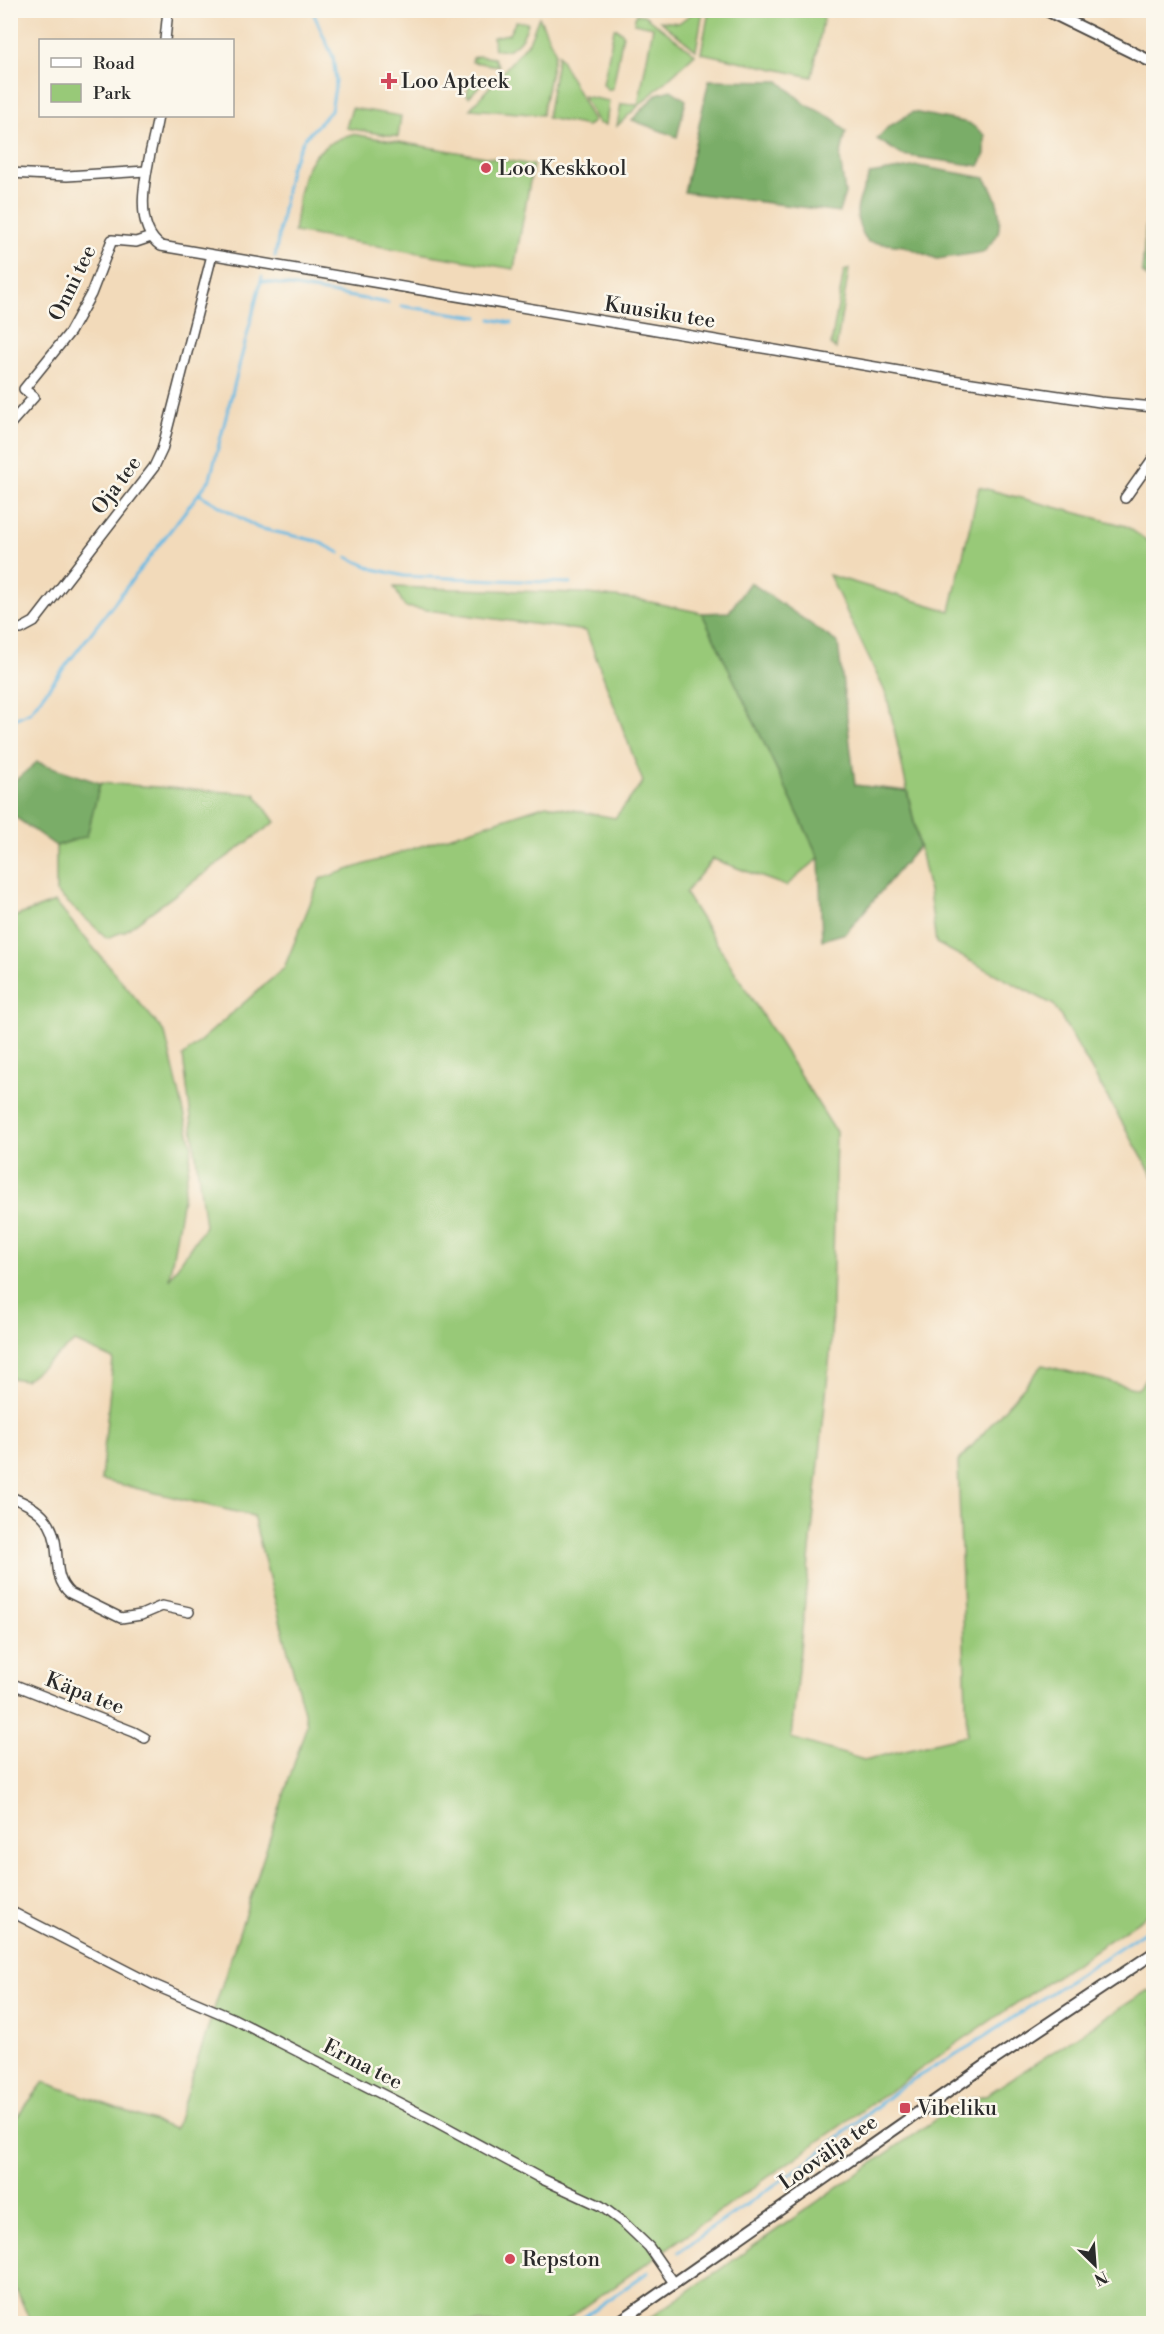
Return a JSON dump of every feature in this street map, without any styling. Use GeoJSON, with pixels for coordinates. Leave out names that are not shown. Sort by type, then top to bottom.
{"type":"FeatureCollection","features":[{"type":"Feature","properties":{"kind":"street"},"geometry":{"type":"LineString","coordinates":[[165,39],[168,10]]}},
{"type":"Feature","properties":{"kind":"street"},"geometry":{"type":"LineString","coordinates":[[1046,10],[1154,63]]}},
{"type":"Feature","properties":{"kind":"street"},"geometry":{"type":"LineString","coordinates":[[151,237],[144,216],[146,171],[158,117]]}},
{"type":"Feature","properties":{"kind":"street"},"geometry":{"type":"LineString","coordinates":[[10,173],[67,176],[146,171]]}},
{"type":"Feature","properties":{"kind":"street","name":"Kuusiku tee"},"geometry":{"type":"LineString","coordinates":[[151,237],[161,246],[212,255],[952,380],[1100,402],[1154,407]]}},
{"type":"Feature","properties":{"kind":"street","name":"Onni tee"},"geometry":{"type":"LineString","coordinates":[[10,424],[34,397],[24,389],[70,332],[92,294],[112,240],[136,242],[151,237]]}},
{"type":"Feature","properties":{"kind":"street","name":"Oja tee"},"geometry":{"type":"LineString","coordinates":[[10,628],[21,629],[34,622],[154,466],[162,450],[212,255]]}},
{"type":"Feature","properties":{"kind":"street"},"geometry":{"type":"LineString","coordinates":[[1125,498],[1154,457]]}},
{"type":"Feature","properties":{"kind":"street"},"geometry":{"type":"LineString","coordinates":[[10,1497],[36,1510],[51,1525],[57,1541],[60,1577],[64,1588],[70,1593],[121,1618],[141,1615],[162,1606],[189,1612]]}},
{"type":"Feature","properties":{"kind":"street","name":"Käpa tee"},"geometry":{"type":"LineString","coordinates":[[10,1683],[145,1738]]}},
{"type":"Feature","properties":{"kind":"street","name":"Erma tee"},"geometry":{"type":"LineString","coordinates":[[10,1911],[152,1984],[244,2024],[435,2121],[540,2178],[601,2206],[626,2224],[649,2247],[674,2283]]}},
{"type":"Feature","properties":{"kind":"street","name":"Loovälja tee"},"geometry":{"type":"LineString","coordinates":[[616,2324],[992,2061],[1154,1953]]}},
{"type":"Feature","properties":{"kind":"green space"},"geometry":{"type":"Polygon","coordinates":[[[696,10],[703,11],[696,50],[660,21],[679,23],[696,10]]]}},
{"type":"Feature","properties":{"kind":"green space"},"geometry":{"type":"Polygon","coordinates":[[[709,11],[825,11],[812,77],[701,53],[709,11]]]}},
{"type":"Feature","properties":{"kind":"green space"},"geometry":{"type":"Polygon","coordinates":[[[636,14],[644,15],[695,54],[617,126],[621,104],[638,105],[653,27],[634,23],[636,14]]]}},
{"type":"Feature","properties":{"kind":"green space"},"geometry":{"type":"Polygon","coordinates":[[[539,17],[555,51],[542,115],[470,109],[529,42],[539,17]]]}},
{"type":"Feature","properties":{"kind":"green space"},"geometry":{"type":"Polygon","coordinates":[[[516,21],[528,23],[524,35],[512,48],[494,49],[493,37],[509,34],[516,21]]]}},
{"type":"Feature","properties":{"kind":"green space"},"geometry":{"type":"Polygon","coordinates":[[[614,29],[618,29],[623,34],[613,88],[608,90],[603,84],[614,29]]]}},
{"type":"Feature","properties":{"kind":"green space"},"geometry":{"type":"Polygon","coordinates":[[[558,54],[593,121],[587,126],[547,118],[558,54]]]}},
{"type":"Feature","properties":{"kind":"green space"},"geometry":{"type":"Polygon","coordinates":[[[478,56],[494,58],[499,66],[472,62],[473,58],[478,56]]]}},
{"type":"Feature","properties":{"kind":"green space"},"geometry":{"type":"Polygon","coordinates":[[[470,77],[485,80],[469,97],[467,95],[470,77]]]}},
{"type":"Feature","properties":{"kind":"green space"},"geometry":{"type":"Polygon","coordinates":[[[709,80],[779,81],[805,104],[834,119],[846,132],[840,158],[845,193],[839,212],[684,192],[709,80]]]}},
{"type":"Feature","properties":{"kind":"green space"},"geometry":{"type":"Polygon","coordinates":[[[671,90],[686,100],[677,137],[632,120],[657,94],[671,90]]]}},
{"type":"Feature","properties":{"kind":"green space"},"geometry":{"type":"Polygon","coordinates":[[[583,96],[609,101],[606,125],[598,123],[583,96]]]}},
{"type":"Feature","properties":{"kind":"green space"},"geometry":{"type":"Polygon","coordinates":[[[352,108],[401,116],[398,137],[346,128],[352,108]]]}},
{"type":"Feature","properties":{"kind":"green space"},"geometry":{"type":"Polygon","coordinates":[[[913,112],[969,123],[985,135],[985,154],[979,166],[902,155],[877,139],[888,127],[913,112]]]}},
{"type":"Feature","properties":{"kind":"green space"},"geometry":{"type":"Polygon","coordinates":[[[352,134],[533,165],[514,269],[294,232],[302,184],[312,160],[334,141],[352,134]]]}},
{"type":"Feature","properties":{"kind":"green space"},"geometry":{"type":"Polygon","coordinates":[[[918,166],[985,178],[995,197],[999,211],[999,226],[997,235],[984,252],[937,259],[904,246],[868,242],[859,224],[857,208],[870,174],[918,166]]]}},
{"type":"Feature","properties":{"kind":"green space"},"geometry":{"type":"Polygon","coordinates":[[[1149,186],[1153,186],[1153,284],[1142,272],[1149,186]]]}},
{"type":"Feature","properties":{"kind":"green space"},"geometry":{"type":"Polygon","coordinates":[[[849,269],[836,349],[831,345],[844,271],[849,269]]]}},
{"type":"Feature","properties":{"kind":"green space"},"geometry":{"type":"Polygon","coordinates":[[[979,487],[1126,526],[1153,545],[1153,1176],[1054,1005],[936,943],[929,891],[887,696],[829,575],[950,611],[979,487]]]}},
{"type":"Feature","properties":{"kind":"green space"},"geometry":{"type":"Polygon","coordinates":[[[750,582],[838,643],[855,785],[907,791],[919,846],[846,933],[822,940],[819,858],[702,613],[729,612],[750,582]]]}},
{"type":"Feature","properties":{"kind":"green space"},"geometry":{"type":"Polygon","coordinates":[[[394,587],[580,593],[641,600],[702,613],[819,858],[786,886],[713,859],[685,893],[836,1132],[831,1345],[791,1738],[864,1760],[967,1735],[958,1462],[1043,1365],[1138,1389],[1153,1371],[1154,1774],[1147,1781],[1154,1808],[1153,1911],[956,2044],[562,2323],[31,2323],[11,2277],[10,2126],[44,2082],[175,2129],[307,1724],[253,1516],[101,1480],[113,1359],[75,1342],[25,1380],[11,1378],[11,918],[55,902],[165,1033],[192,1146],[169,1279],[205,1226],[183,1056],[284,968],[320,879],[546,805],[615,818],[643,782],[586,631],[405,607],[394,587]]]}},
{"type":"Feature","properties":{"kind":"green space"},"geometry":{"type":"Polygon","coordinates":[[[37,762],[100,783],[87,836],[56,846],[11,814],[11,784],[37,762]]]}},
{"type":"Feature","properties":{"kind":"green space"},"geometry":{"type":"Polygon","coordinates":[[[100,783],[255,794],[275,822],[125,931],[107,938],[56,892],[56,846],[87,836],[100,783]]]}},
{"type":"Feature","properties":{"kind":"green space"},"geometry":{"type":"Polygon","coordinates":[[[1148,1990],[1154,1993],[1153,2323],[643,2323],[959,2103],[988,2094],[1148,1990]]]}},
{"type":"Feature","properties":{"kind":"waterway"},"geometry":{"type":"LineString","coordinates":[[275,257],[290,168],[304,139],[331,111],[336,81],[333,57],[312,10]]}},
{"type":"Feature","properties":{"kind":"waterway"},"geometry":{"type":"LineString","coordinates":[[10,721],[30,712],[210,479],[262,277]]}},
{"type":"Feature","properties":{"kind":"waterway"},"geometry":{"type":"LineString","coordinates":[[261,281],[388,303]]}},
{"type":"Feature","properties":{"kind":"waterway"},"geometry":{"type":"LineString","coordinates":[[401,306],[478,317]]}},
{"type":"Feature","properties":{"kind":"waterway"},"geometry":{"type":"LineString","coordinates":[[491,319],[511,323]]}},
{"type":"Feature","properties":{"kind":"waterway"},"geometry":{"type":"LineString","coordinates":[[199,494],[258,528],[317,541],[340,553]]}},
{"type":"Feature","properties":{"kind":"waterway"},"geometry":{"type":"LineString","coordinates":[[347,557],[374,569],[404,576],[570,583]]}},
{"type":"Feature","properties":{"kind":"waterway"},"geometry":{"type":"LineString","coordinates":[[678,2252],[809,2161],[902,2086],[970,2046],[1154,1925]]}},
{"type":"Feature","properties":{"kind":"waterway"},"geometry":{"type":"LineString","coordinates":[[574,2324],[648,2272]]}},
{"type":"Feature","properties":{"kind":"place","name":"Loo Apteek"},"geometry":{"type":"Point","coordinates":[389,81]}},
{"type":"Feature","properties":{"kind":"place","name":"Loo Keskkool"},"geometry":{"type":"Point","coordinates":[486,168]}},
{"type":"Feature","properties":{"kind":"place","name":"Vibeliku"},"geometry":{"type":"Point","coordinates":[905,2108]}},
{"type":"Feature","properties":{"kind":"place","name":"Repston"},"geometry":{"type":"Point","coordinates":[510,2259]}}]}
